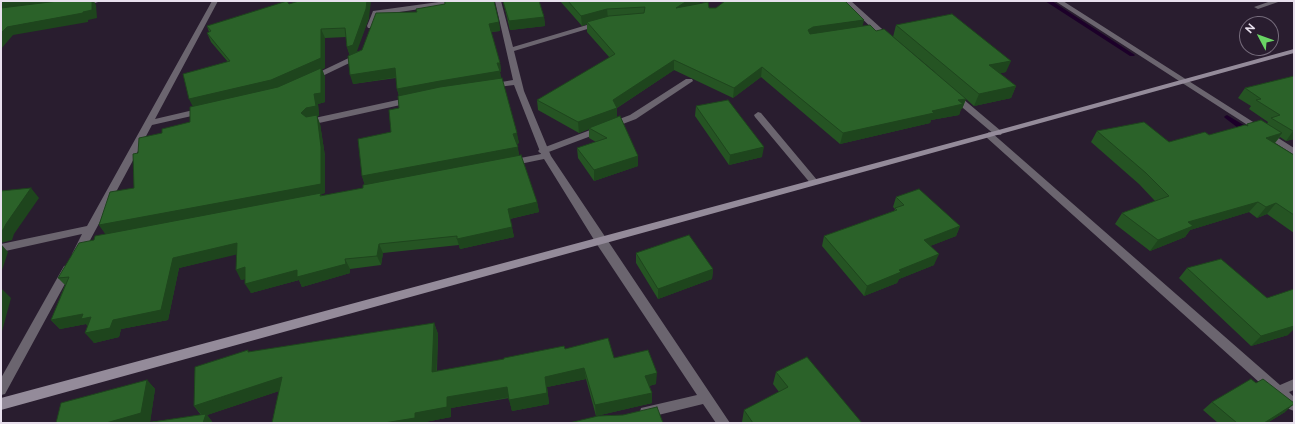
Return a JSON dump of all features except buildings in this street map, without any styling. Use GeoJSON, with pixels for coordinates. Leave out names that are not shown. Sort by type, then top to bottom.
{"type":"FeatureCollection","features":[{"type":"Feature","properties":{"kind":"street"},"geometry":{"type":"LineString","coordinates":[[77,5],[98,1]]}},
{"type":"Feature","properties":{"kind":"street"},"geometry":{"type":"LineString","coordinates":[[1,390],[150,123],[215,1]]}},
{"type":"Feature","properties":{"kind":"street"},"geometry":{"type":"LineString","coordinates":[[368,34],[376,13],[460,1]]}},
{"type":"Feature","properties":{"kind":"street"},"geometry":{"type":"LineString","coordinates":[[498,1],[518,82],[545,154],[600,240],[723,423]]}},
{"type":"Feature","properties":{"kind":"street"},"geometry":{"type":"LineString","coordinates":[[847,1],[874,30],[896,46]]}},
{"type":"Feature","properties":{"kind":"street"},"geometry":{"type":"LineString","coordinates":[[1058,1],[1294,152]]}},
{"type":"Feature","properties":{"kind":"street"},"geometry":{"type":"LineString","coordinates":[[1258,7],[1278,1]]}},
{"type":"Feature","properties":{"kind":"street"},"geometry":{"type":"LineString","coordinates":[[510,50],[608,22]]}},
{"type":"Feature","properties":{"kind":"street"},"geometry":{"type":"LineString","coordinates":[[306,81],[360,56],[362,49]]}},
{"type":"Feature","properties":{"kind":"street"},"geometry":{"type":"LineString","coordinates":[[1,404],[993,134],[1183,80],[1294,51]]}},
{"type":"Feature","properties":{"kind":"street"},"geometry":{"type":"LineString","coordinates":[[500,165],[545,154],[633,116],[689,81]]}},
{"type":"Feature","properties":{"kind":"street"},"geometry":{"type":"LineString","coordinates":[[480,87],[518,82]]}},
{"type":"Feature","properties":{"kind":"street"},"geometry":{"type":"LineString","coordinates":[[944,87],[993,134],[1294,405]]}},
{"type":"Feature","properties":{"kind":"street"},"geometry":{"type":"LineString","coordinates":[[310,122],[419,98]]}},
{"type":"Feature","properties":{"kind":"street"},"geometry":{"type":"LineString","coordinates":[[150,123],[211,109]]}},
{"type":"Feature","properties":{"kind":"street"},"geometry":{"type":"LineString","coordinates":[[758,115],[814,182]]}},
{"type":"Feature","properties":{"kind":"street"},"geometry":{"type":"LineString","coordinates":[[1,248],[91,229]]}},
{"type":"Feature","properties":{"kind":"street"},"geometry":{"type":"LineString","coordinates":[[82,244],[98,242]]}},
{"type":"Feature","properties":{"kind":"street"},"geometry":{"type":"LineString","coordinates":[[1279,391],[1294,384]]}},
{"type":"Feature","properties":{"kind":"street"},"geometry":{"type":"LineString","coordinates":[[634,415],[707,398]]}},
{"type":"Feature","properties":{"kind":"waterway"},"geometry":{"type":"LineString","coordinates":[[1048,1],[1132,55]]}},
{"type":"Feature","properties":{"kind":"waterway"},"geometry":{"type":"LineString","coordinates":[[1227,117],[1249,132]]}}]}
